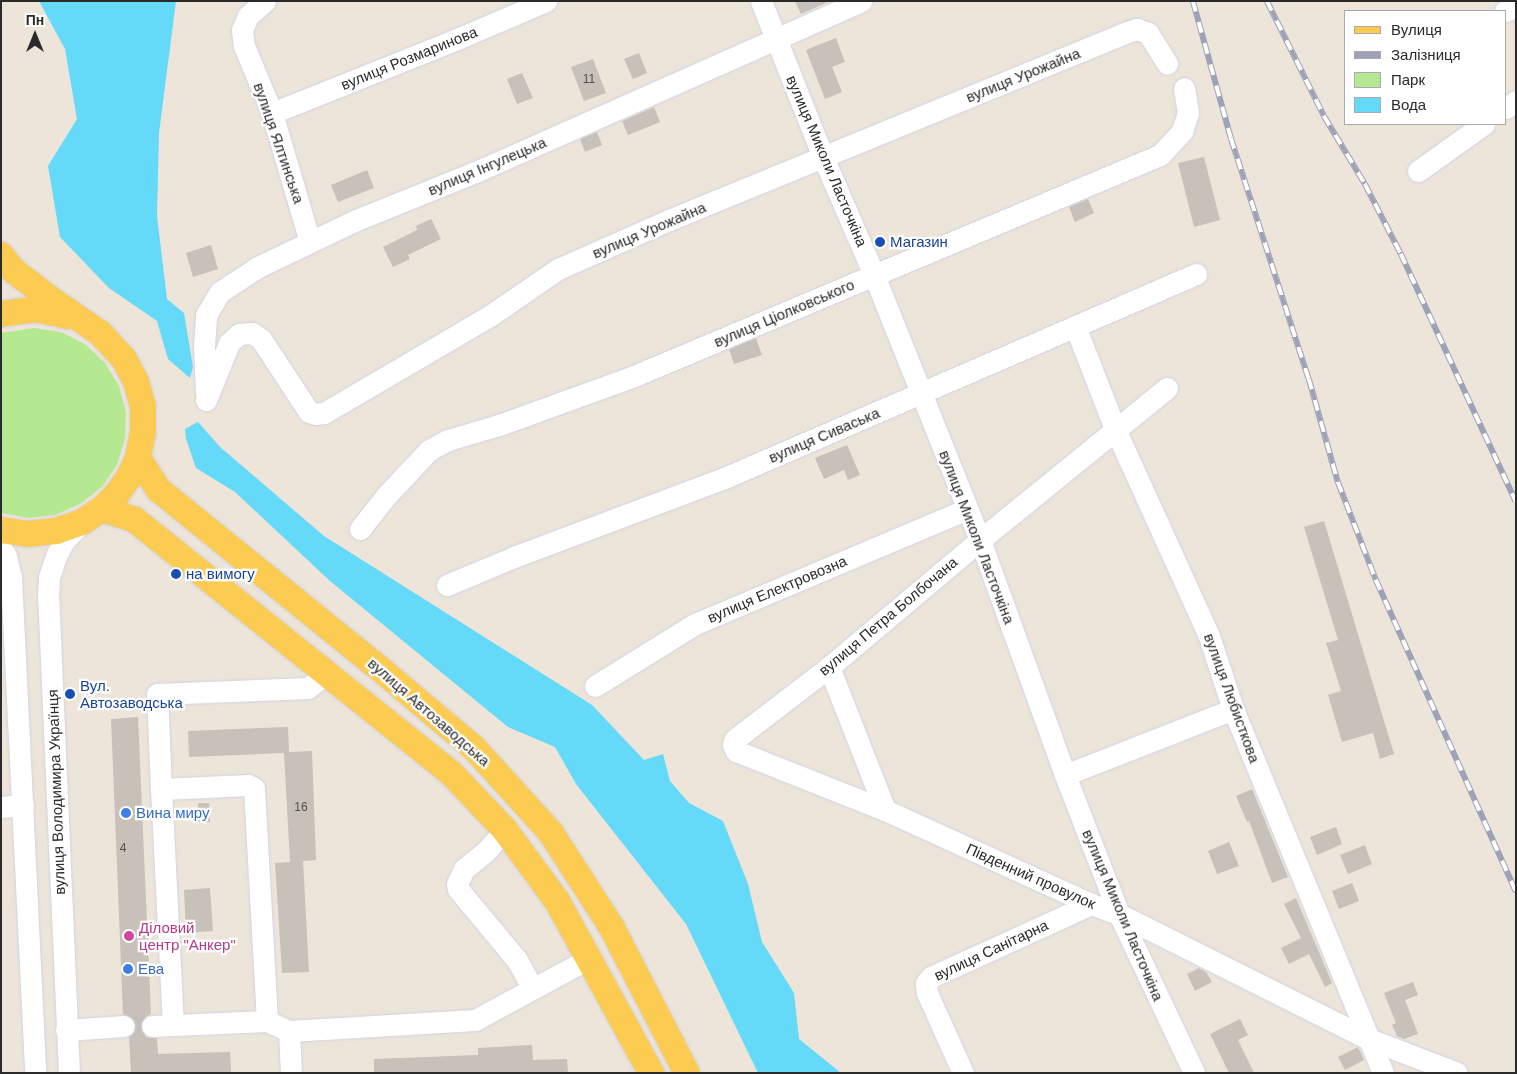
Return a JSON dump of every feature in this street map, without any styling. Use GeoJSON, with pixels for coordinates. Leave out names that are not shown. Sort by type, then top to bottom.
{"type":"FeatureCollection","features":[{"type":"Feature","properties":{"kind":"main road"},"geometry":{"type":"LineString","coordinates":[[1,255],[14,271],[85,323]]}},
{"type":"Feature","properties":{"kind":"main road"},"geometry":{"type":"LineString","coordinates":[[1,314],[34,309],[60,313],[85,323]]}},
{"type":"Feature","properties":{"kind":"main road","name":"вулиця Володимира Українця"},"geometry":{"type":"LineString","coordinates":[[1,530],[28,534],[56,531],[92,515],[117,494],[129,477],[138,458],[143,432],[143,406],[136,382],[124,358],[100,333],[85,323]]}},
{"type":"Feature","properties":{"kind":"main road","name":"вулиця Автозаводська"},"geometry":{"type":"LineString","coordinates":[[138,458],[159,490],[374,662],[474,748],[551,834],[611,926],[677,1069]]}},
{"type":"Feature","properties":{"kind":"main road","name":"вулиця Автозаводська"},"geometry":{"type":"LineString","coordinates":[[92,515],[134,520],[452,773],[505,830],[558,902],[651,1073]]}},
{"type":"Feature","properties":{"kind":"street","name":"вулиця Ялтинська"},"geometry":{"type":"LineString","coordinates":[[265,1],[248,16],[242,30],[244,46],[272,113],[310,242]]}},
{"type":"Feature","properties":{"kind":"street","name":"вулиця Розмаринова"},"geometry":{"type":"LineString","coordinates":[[272,113],[546,1]]}},
{"type":"Feature","properties":{"kind":"street","name":"вулиця Миколи Ласточкіна"},"geometry":{"type":"LineString","coordinates":[[761,1],[823,157],[922,393],[980,540],[1065,775],[1119,914],[1194,1073]]}},
{"type":"Feature","properties":{"kind":"street","name":"вулиця Інгулецька"},"geometry":{"type":"LineString","coordinates":[[206,400],[204,346],[206,314],[220,292],[258,267],[354,221],[480,170],[861,1]]}},
{"type":"Feature","properties":{"kind":"street","name":"вулиця Урожайна"},"geometry":{"type":"LineString","coordinates":[[206,400],[229,343],[239,334],[252,333],[261,339],[310,412],[316,414],[324,413],[497,310],[558,269],[669,220],[1137,29],[1148,33],[1167,64]]}},
{"type":"Feature","properties":{"kind":"street","name":"вулиця Ціолковського"},"geometry":{"type":"LineString","coordinates":[[360,529],[386,496],[429,450],[448,440],[498,425],[634,376],[1160,155],[1169,148],[1182,131],[1188,113],[1184,88]]}},
{"type":"Feature","properties":{"kind":"street"},"geometry":{"type":"LineString","coordinates":[[1418,171],[1483,125]]}},
{"type":"Feature","properties":{"kind":"street","name":"вулиця Сиваська"},"geometry":{"type":"LineString","coordinates":[[447,585],[514,557],[729,476],[1196,274]]}},
{"type":"Feature","properties":{"kind":"street","name":"вулиця Любисткова"},"geometry":{"type":"LineString","coordinates":[[1075,326],[1116,431],[1209,636],[1233,709],[1383,1073]]}},
{"type":"Feature","properties":{"kind":"street","name":"вулиця Петра Болбочана"},"geometry":{"type":"LineString","coordinates":[[736,751],[733,745],[735,739],[829,667],[980,540],[1167,388]]}},
{"type":"Feature","properties":{"kind":"street","name":"вулиця Електровозна"},"geometry":{"type":"LineString","coordinates":[[595,686],[695,624],[967,508]]}},
{"type":"Feature","properties":{"kind":"street","name":"вулиця Володимира Українця"},"geometry":{"type":"LineString","coordinates":[[69,1073],[48,598],[49,577],[57,554],[64,541],[92,515]]}},
{"type":"Feature","properties":{"kind":"street"},"geometry":{"type":"LineString","coordinates":[[1,548],[6,556],[11,577],[35,1073]]}},
{"type":"Feature","properties":{"kind":"street"},"geometry":{"type":"LineString","coordinates":[[829,667],[885,810]]}},
{"type":"Feature","properties":{"kind":"street"},"geometry":{"type":"LineString","coordinates":[[173,1025],[157,694],[308,688],[327,672]]}},
{"type":"Feature","properties":{"kind":"street"},"geometry":{"type":"LineString","coordinates":[[1065,775],[1233,709]]}},
{"type":"Feature","properties":{"kind":"street","name":"Південний провулок"},"geometry":{"type":"LineString","coordinates":[[736,751],[885,810],[1091,904],[1119,914],[1369,1039],[1457,1073]]}},
{"type":"Feature","properties":{"kind":"street"},"geometry":{"type":"LineString","coordinates":[[161,789],[248,785],[254,788],[256,795],[267,1021]]}},
{"type":"Feature","properties":{"kind":"street"},"geometry":{"type":"LineString","coordinates":[[1,807],[23,805]]}},
{"type":"Feature","properties":{"kind":"street"},"geometry":{"type":"LineString","coordinates":[[505,830],[485,852],[464,869],[457,884],[458,890],[517,960],[532,987]]}},
{"type":"Feature","properties":{"kind":"street","name":"вулиця Санітарна"},"geometry":{"type":"LineString","coordinates":[[963,1073],[927,993],[926,983],[931,977],[1091,904]]}},
{"type":"Feature","properties":{"kind":"street"},"geometry":{"type":"LineString","coordinates":[[152,1026],[267,1021],[289,1031],[475,1020],[532,987],[588,959]]}},
{"type":"Feature","properties":{"kind":"street"},"geometry":{"type":"LineString","coordinates":[[66,1030],[124,1026]]}},
{"type":"Feature","properties":{"kind":"street"},"geometry":{"type":"LineString","coordinates":[[289,1031],[291,1073]]}},
{"type":"Feature","properties":{"kind":"green space"},"geometry":{"type":"Polygon","coordinates":[[[34,328],[61,332],[85,344],[105,363],[119,386],[126,412],[125,439],[117,465],[102,487],[80,504],[55,515],[29,518],[1,513],[1,333],[34,328]]]}},
{"type":"Feature","properties":{"kind":"water"},"geometry":{"type":"Polygon","coordinates":[[[39,1],[176,1],[159,133],[157,216],[167,299],[184,313],[193,367],[190,378],[168,359],[157,321],[109,288],[60,237],[48,166],[77,119],[65,49],[39,1]]]}},
{"type":"Feature","properties":{"kind":"water"},"geometry":{"type":"Polygon","coordinates":[[[198,422],[220,447],[324,536],[592,705],[644,760],[663,754],[670,781],[689,803],[723,821],[748,884],[762,942],[794,993],[799,1039],[841,1073],[758,1073],[686,924],[576,784],[555,747],[508,727],[330,581],[235,492],[196,468],[186,439],[185,429],[198,422]]]}},
{"type":"Feature","properties":{"kind":"building"},"geometry":{"type":"Polygon","coordinates":[[[795,1],[830,1],[801,14],[795,1]]]}},
{"type":"Feature","properties":{"kind":"building"},"geometry":{"type":"Polygon","coordinates":[[[836,38],[845,62],[832,67],[842,92],[825,99],[806,50],[836,38]]]}},
{"type":"Feature","properties":{"kind":"building"},"geometry":{"type":"Polygon","coordinates":[[[639,53],[647,73],[633,79],[624,59],[639,53]]]}},
{"type":"Feature","properties":{"kind":"building"},"geometry":{"type":"Polygon","coordinates":[[[593,59],[606,93],[584,101],[571,67],[593,59]]]}},
{"type":"Feature","properties":{"kind":"building"},"geometry":{"type":"Polygon","coordinates":[[[522,73],[533,98],[517,104],[507,79],[522,73]]]}},
{"type":"Feature","properties":{"kind":"building"},"geometry":{"type":"Polygon","coordinates":[[[654,107],[660,122],[628,135],[622,121],[654,107]]]}},
{"type":"Feature","properties":{"kind":"building"},"geometry":{"type":"Polygon","coordinates":[[[597,132],[602,145],[585,152],[580,139],[597,132]]]}},
{"type":"Feature","properties":{"kind":"building"},"geometry":{"type":"Polygon","coordinates":[[[1204,157],[1220,220],[1194,227],[1178,163],[1204,157]]]}},
{"type":"Feature","properties":{"kind":"building"},"geometry":{"type":"Polygon","coordinates":[[[367,170],[374,188],[338,202],[331,185],[367,170]]]}},
{"type":"Feature","properties":{"kind":"building"},"geometry":{"type":"Polygon","coordinates":[[[1088,199],[1094,213],[1075,222],[1069,207],[1088,199]]]}},
{"type":"Feature","properties":{"kind":"building"},"geometry":{"type":"Polygon","coordinates":[[[431,219],[441,239],[408,255],[410,259],[393,267],[383,247],[417,230],[416,226],[431,219]]]}},
{"type":"Feature","properties":{"kind":"building"},"geometry":{"type":"Polygon","coordinates":[[[211,245],[218,269],[193,277],[186,253],[211,245]]]}},
{"type":"Feature","properties":{"kind":"building"},"geometry":{"type":"Polygon","coordinates":[[[756,338],[762,355],[734,364],[729,349],[756,338]]]}},
{"type":"Feature","properties":{"kind":"building"},"geometry":{"type":"Polygon","coordinates":[[[847,445],[860,475],[848,480],[844,470],[824,479],[815,458],[847,445]]]}},
{"type":"Feature","properties":{"kind":"building"},"geometry":{"type":"Polygon","coordinates":[[[1324,521],[1394,754],[1380,759],[1373,733],[1342,742],[1328,695],[1341,691],[1326,643],[1338,640],[1304,527],[1324,521]]]}},
{"type":"Feature","properties":{"kind":"building"},"geometry":{"type":"Polygon","coordinates":[[[138,717],[151,1014],[141,1020],[140,1027],[146,1037],[157,1038],[158,1054],[230,1052],[231,1073],[131,1073],[129,1037],[135,1032],[136,1026],[134,1019],[123,1014],[111,719],[138,717]]]}},
{"type":"Feature","properties":{"kind":"building"},"geometry":{"type":"Polygon","coordinates":[[[288,727],[289,752],[312,751],[316,860],[303,861],[309,972],[282,973],[275,863],[290,862],[284,753],[189,757],[188,731],[288,727]]]}},
{"type":"Feature","properties":{"kind":"building"},"geometry":{"type":"Polygon","coordinates":[[[1252,789],[1288,877],[1272,883],[1249,821],[1247,822],[1236,796],[1252,789]]]}},
{"type":"Feature","properties":{"kind":"building"},"geometry":{"type":"Polygon","coordinates":[[[198,803],[209,803],[210,822],[198,822],[198,803]]]}},
{"type":"Feature","properties":{"kind":"building"},"geometry":{"type":"Polygon","coordinates":[[[1336,827],[1342,844],[1317,855],[1310,837],[1336,827]]]}},
{"type":"Feature","properties":{"kind":"building"},"geometry":{"type":"Polygon","coordinates":[[[1229,842],[1239,866],[1217,874],[1208,851],[1229,842]]]}},
{"type":"Feature","properties":{"kind":"building"},"geometry":{"type":"Polygon","coordinates":[[[1365,845],[1372,864],[1348,874],[1340,855],[1365,845]]]}},
{"type":"Feature","properties":{"kind":"building"},"geometry":{"type":"Polygon","coordinates":[[[1352,883],[1359,901],[1339,909],[1332,891],[1352,883]]]}},
{"type":"Feature","properties":{"kind":"building"},"geometry":{"type":"Polygon","coordinates":[[[210,888],[213,931],[186,933],[184,890],[210,888]]]}},
{"type":"Feature","properties":{"kind":"building"},"geometry":{"type":"Polygon","coordinates":[[[1296,898],[1332,983],[1325,987],[1309,954],[1289,964],[1281,948],[1301,938],[1284,904],[1296,898]]]}},
{"type":"Feature","properties":{"kind":"building"},"geometry":{"type":"Polygon","coordinates":[[[1199,968],[1206,972],[1212,982],[1195,991],[1187,974],[1199,968]]]}},
{"type":"Feature","properties":{"kind":"building"},"geometry":{"type":"Polygon","coordinates":[[[1413,982],[1418,995],[1405,1000],[1418,1034],[1404,1039],[1397,1036],[1392,1025],[1396,1023],[1384,993],[1413,982]]]}},
{"type":"Feature","properties":{"kind":"building"},"geometry":{"type":"Polygon","coordinates":[[[1240,1019],[1248,1035],[1238,1040],[1254,1073],[1229,1073],[1210,1034],[1240,1019]]]}},
{"type":"Feature","properties":{"kind":"building"},"geometry":{"type":"Polygon","coordinates":[[[532,1045],[533,1060],[567,1059],[568,1073],[374,1073],[374,1059],[478,1055],[478,1048],[532,1045]]]}},
{"type":"Feature","properties":{"kind":"building"},"geometry":{"type":"Polygon","coordinates":[[[1358,1047],[1364,1060],[1345,1070],[1338,1057],[1358,1047]]]}},
{"type":"Feature","properties":{"kind":"tunnel"},"geometry":{"type":"LineString","coordinates":[[124,1026],[152,1026]]}},
{"type":"Feature","properties":{"kind":"railway"},"geometry":{"type":"LineString","coordinates":[[1193,1],[1231,138],[1309,379],[1338,482],[1376,580],[1516,892]]}},
{"type":"Feature","properties":{"kind":"railway"},"geometry":{"type":"LineString","coordinates":[[1267,1],[1324,116],[1365,184],[1401,254],[1516,502]]}},
{"type":"Feature","properties":{"kind":"place","name":"Магазин"},"geometry":{"type":"Point","coordinates":[880,242]}},
{"type":"Feature","properties":{"kind":"place","name":"на вимогу"},"geometry":{"type":"Point","coordinates":[176,574]}},
{"type":"Feature","properties":{"kind":"place","name":"Вул. Автозаводська"},"geometry":{"type":"Point","coordinates":[70,694]}},
{"type":"Feature","properties":{"kind":"place","name":"Вина миру"},"geometry":{"type":"Point","coordinates":[126,813]}},
{"type":"Feature","properties":{"kind":"place","name":"Діловий центр \"Анкер\""},"geometry":{"type":"Point","coordinates":[129,936]}},
{"type":"Feature","properties":{"kind":"place","name":"Ева"},"geometry":{"type":"Point","coordinates":[128,969]}}]}
